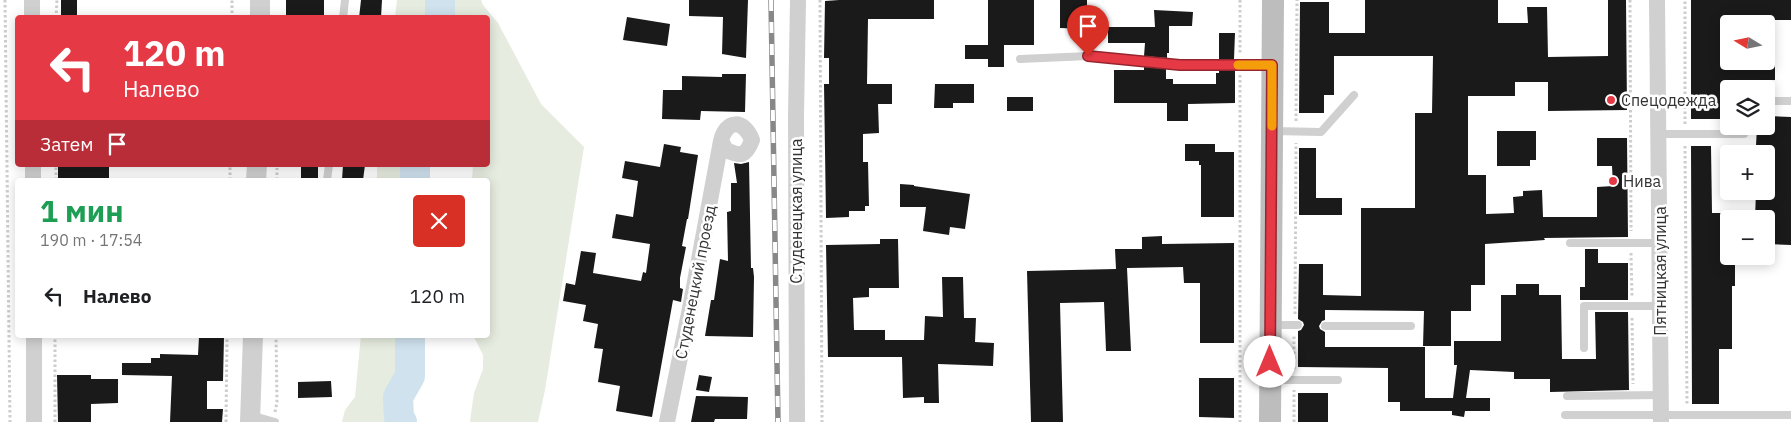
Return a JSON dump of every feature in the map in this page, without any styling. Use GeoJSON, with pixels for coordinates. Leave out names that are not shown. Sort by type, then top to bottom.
{"type":"FeatureCollection","features":[{"type":"Feature","properties":{"kind":"main road"},"geometry":{"type":"LineString","coordinates":[[1270,422],[1273,0]]}},
{"type":"Feature","properties":{"kind":"street"},"geometry":{"type":"LineString","coordinates":[[32,0],[32,15]]}},
{"type":"Feature","properties":{"kind":"street"},"geometry":{"type":"LineString","coordinates":[[260,0],[260,15]]}},
{"type":"Feature","properties":{"kind":"street","name":"Студенецкая улица"},"geometry":{"type":"LineString","coordinates":[[796,422],[798,0]]}},
{"type":"Feature","properties":{"kind":"street","name":"Пятницкая улица"},"geometry":{"type":"LineString","coordinates":[[1657,0],[1661,418]]}},
{"type":"Feature","properties":{"kind":"street","name":"Студенецкий проезд"},"geometry":{"type":"LineString","coordinates":[[667,422],[692,303],[721,141]]}},
{"type":"Feature","properties":{"kind":"street"},"geometry":{"type":"LineString","coordinates":[[34,338],[34,422]]}},
{"type":"Feature","properties":{"kind":"street"},"geometry":{"type":"LineString","coordinates":[[250,418],[253,338]]}},
{"type":"Feature","properties":{"kind":"lane"},"geometry":{"type":"LineString","coordinates":[[343,15],[344,0]]}},
{"type":"Feature","properties":{"kind":"lane"},"geometry":{"type":"LineString","coordinates":[[1020,59],[1088,56],[1180,65],[1272,65]]}},
{"type":"Feature","properties":{"kind":"lane"},"geometry":{"type":"LineString","coordinates":[[1272,131],[1321,132],[1354,95]]}},
{"type":"Feature","properties":{"kind":"lane"},"geometry":{"type":"LineString","coordinates":[[1775,101],[1791,101]]}},
{"type":"Feature","properties":{"kind":"lane"},"geometry":{"type":"LineString","coordinates":[[1658,134],[1720,134]]}},
{"type":"Feature","properties":{"kind":"lane"},"geometry":{"type":"LineString","coordinates":[[1570,243],[1660,242]]}},
{"type":"Feature","properties":{"kind":"lane"},"geometry":{"type":"LineString","coordinates":[[1584,348],[1584,306],[1660,306]]}},
{"type":"Feature","properties":{"kind":"lane"},"geometry":{"type":"LineString","coordinates":[[1270,325],[1296,325]]}},
{"type":"Feature","properties":{"kind":"lane"},"geometry":{"type":"LineString","coordinates":[[1325,326],[1411,326]]}},
{"type":"Feature","properties":{"kind":"lane"},"geometry":{"type":"LineString","coordinates":[[1270,380],[1338,380]]}},
{"type":"Feature","properties":{"kind":"lane"},"geometry":{"type":"LineString","coordinates":[[1567,396],[1661,395]]}},
{"type":"Feature","properties":{"kind":"lane"},"geometry":{"type":"LineString","coordinates":[[1565,415],[1661,418],[1687,415],[1791,415]]}},
{"type":"Feature","properties":{"kind":"lane"},"geometry":{"type":"LineString","coordinates":[[250,418],[274,422]]}},
{"type":"Feature","properties":{"kind":"path"},"geometry":{"type":"LineString","coordinates":[[6,0],[10,422]]}},
{"type":"Feature","properties":{"kind":"path"},"geometry":{"type":"LineString","coordinates":[[56,0],[56,15]]}},
{"type":"Feature","properties":{"kind":"path"},"geometry":{"type":"LineString","coordinates":[[232,0],[232,15]]}},
{"type":"Feature","properties":{"kind":"path"},"geometry":{"type":"LineString","coordinates":[[820,0],[822,422]]}},
{"type":"Feature","properties":{"kind":"path"},"geometry":{"type":"LineString","coordinates":[[1240,0],[1240,422]]}},
{"type":"Feature","properties":{"kind":"path"},"geometry":{"type":"LineString","coordinates":[[1294,422],[1297,0]]}},
{"type":"Feature","properties":{"kind":"path"},"geometry":{"type":"LineString","coordinates":[[1630,0],[1633,395]]}},
{"type":"Feature","properties":{"kind":"path"},"geometry":{"type":"LineString","coordinates":[[1685,0],[1687,415]]}},
{"type":"Feature","properties":{"kind":"path"},"geometry":{"type":"LineString","coordinates":[[54,422],[55,338]]}},
{"type":"Feature","properties":{"kind":"path"},"geometry":{"type":"LineString","coordinates":[[226,422],[227,338]]}},
{"type":"Feature","properties":{"kind":"path"},"geometry":{"type":"LineString","coordinates":[[274,422],[276,402],[276,338]]}},
{"type":"Feature","properties":{"kind":"shaded area"},"geometry":{"type":"Polygon","coordinates":[[[397,0],[481,0],[498,23],[541,104],[584,147],[545,390],[538,422],[470,421],[474,393],[483,369],[483,355],[474,338],[490,338],[490,178],[472,178],[473,167],[490,167],[490,15],[395,15],[397,0]]]}},
{"type":"Feature","properties":{"kind":"shaded area"},"geometry":{"type":"Polygon","coordinates":[[[377,167],[409,167],[407,178],[377,178],[377,167]]]}},
{"type":"Feature","properties":{"kind":"shaded area"},"geometry":{"type":"Polygon","coordinates":[[[361,338],[397,338],[396,422],[342,422],[345,410],[355,397],[361,338]]]}},
{"type":"Feature","properties":{"kind":"building"},"geometry":{"type":"Polygon","coordinates":[[[61,0],[77,0],[77,15],[61,15],[61,0]]]}},
{"type":"Feature","properties":{"kind":"building"},"geometry":{"type":"Polygon","coordinates":[[[286,0],[324,0],[324,15],[286,15],[286,0]]]}},
{"type":"Feature","properties":{"kind":"building"},"geometry":{"type":"Polygon","coordinates":[[[361,0],[382,0],[381,15],[359,15],[361,0]]]}},
{"type":"Feature","properties":{"kind":"building"},"geometry":{"type":"Polygon","coordinates":[[[689,0],[748,0],[746,58],[722,54],[723,17],[689,16],[689,0]]]}},
{"type":"Feature","properties":{"kind":"building"},"geometry":{"type":"Polygon","coordinates":[[[934,0],[934,19],[868,19],[867,84],[892,84],[892,104],[878,104],[879,133],[863,134],[863,162],[868,162],[869,206],[865,206],[865,211],[849,211],[849,217],[826,218],[824,84],[829,84],[829,58],[824,58],[825,1],[934,0]]]}},
{"type":"Feature","properties":{"kind":"building"},"geometry":{"type":"Polygon","coordinates":[[[988,0],[1034,0],[1034,45],[1004,45],[1004,67],[988,67],[988,59],[965,59],[965,45],[988,45],[988,0]]]}},
{"type":"Feature","properties":{"kind":"building"},"geometry":{"type":"Polygon","coordinates":[[[1060,0],[1087,0],[1087,29],[1060,28],[1060,0]]]}},
{"type":"Feature","properties":{"kind":"building"},"geometry":{"type":"Polygon","coordinates":[[[1365,0],[1498,0],[1498,23],[1528,23],[1527,7],[1547,7],[1548,57],[1608,56],[1608,0],[1626,0],[1627,110],[1548,111],[1548,82],[1515,82],[1515,96],[1468,96],[1468,175],[1486,175],[1486,214],[1514,213],[1513,197],[1523,196],[1523,191],[1542,190],[1543,217],[1597,217],[1597,187],[1613,186],[1612,166],[1597,166],[1597,138],[1627,138],[1628,237],[1544,238],[1545,240],[1485,244],[1485,285],[1471,285],[1471,311],[1451,311],[1451,346],[1423,346],[1424,311],[1325,310],[1325,320],[1319,326],[1325,332],[1325,347],[1425,347],[1425,398],[1453,398],[1457,365],[1454,365],[1454,341],[1501,341],[1501,295],[1516,295],[1516,284],[1539,284],[1539,295],[1561,295],[1562,359],[1596,359],[1595,312],[1628,312],[1629,390],[1550,392],[1550,379],[1514,379],[1514,372],[1470,370],[1466,398],[1490,398],[1490,411],[1465,411],[1464,417],[1452,415],[1452,411],[1400,411],[1400,402],[1388,402],[1388,368],[1298,367],[1298,331],[1304,325],[1298,319],[1299,264],[1323,264],[1323,295],[1361,296],[1361,208],[1415,208],[1415,113],[1432,113],[1433,56],[1334,56],[1334,95],[1324,95],[1324,113],[1299,113],[1300,2],[1329,2],[1329,33],[1365,33],[1365,0]]]}},
{"type":"Feature","properties":{"kind":"building"},"geometry":{"type":"Polygon","coordinates":[[[1691,0],[1791,0],[1791,20],[1775,20],[1775,15],[1720,15],[1720,70],[1775,70],[1775,80],[1720,80],[1720,119],[1691,119],[1691,0]]]}},
{"type":"Feature","properties":{"kind":"building"},"geometry":{"type":"Polygon","coordinates":[[[1154,10],[1193,12],[1192,26],[1169,26],[1169,53],[1167,53],[1167,58],[1144,56],[1145,43],[1108,43],[1108,27],[1155,27],[1154,10]]]}},
{"type":"Feature","properties":{"kind":"building"},"geometry":{"type":"Polygon","coordinates":[[[627,17],[670,24],[667,46],[623,40],[627,17]]]}},
{"type":"Feature","properties":{"kind":"building"},"geometry":{"type":"Polygon","coordinates":[[[1219,33],[1235,33],[1234,59],[1219,59],[1219,33]]]}},
{"type":"Feature","properties":{"kind":"building"},"geometry":{"type":"Polygon","coordinates":[[[1144,67],[1166,69],[1166,79],[1173,79],[1173,84],[1216,84],[1216,73],[1219,73],[1219,71],[1235,71],[1235,103],[1188,104],[1188,121],[1167,121],[1167,103],[1114,103],[1114,70],[1144,70],[1144,67]]]}},
{"type":"Feature","properties":{"kind":"building"},"geometry":{"type":"Polygon","coordinates":[[[722,74],[746,74],[745,112],[701,111],[700,120],[662,119],[663,90],[682,90],[682,76],[722,77],[722,74]]]}},
{"type":"Feature","properties":{"kind":"building"},"geometry":{"type":"Polygon","coordinates":[[[935,84],[974,84],[974,103],[953,103],[953,108],[934,108],[935,84]]]}},
{"type":"Feature","properties":{"kind":"building"},"geometry":{"type":"Polygon","coordinates":[[[1007,97],[1033,97],[1033,111],[1007,111],[1007,97]]]}},
{"type":"Feature","properties":{"kind":"building"},"geometry":{"type":"Polygon","coordinates":[[[1775,116],[1791,117],[1791,245],[1775,244],[1775,210],[1755,210],[1756,200],[1775,200],[1775,145],[1756,145],[1757,135],[1775,135],[1775,116]]]}},
{"type":"Feature","properties":{"kind":"building"},"geometry":{"type":"Polygon","coordinates":[[[1497,131],[1536,131],[1536,160],[1530,160],[1530,166],[1497,166],[1497,131]]]}},
{"type":"Feature","properties":{"kind":"building"},"geometry":{"type":"Polygon","coordinates":[[[664,144],[681,147],[680,152],[698,155],[682,246],[686,247],[680,278],[680,288],[683,289],[681,302],[673,300],[652,417],[616,411],[620,386],[598,382],[603,349],[594,348],[598,324],[583,321],[586,305],[563,301],[566,283],[575,285],[581,251],[596,253],[593,273],[641,281],[643,272],[646,273],[650,244],[612,238],[616,214],[633,217],[638,181],[622,178],[625,161],[660,167],[664,144]]]}},
{"type":"Feature","properties":{"kind":"building"},"geometry":{"type":"Polygon","coordinates":[[[1185,144],[1215,144],[1215,152],[1234,152],[1234,217],[1201,217],[1201,165],[1199,165],[1199,161],[1185,161],[1185,144]]]}},
{"type":"Feature","properties":{"kind":"building"},"geometry":{"type":"Polygon","coordinates":[[[1691,146],[1711,146],[1712,213],[1720,213],[1720,265],[1735,265],[1735,286],[1732,286],[1732,349],[1719,349],[1719,404],[1692,404],[1691,146]]]}},
{"type":"Feature","properties":{"kind":"building"},"geometry":{"type":"Polygon","coordinates":[[[1299,148],[1316,148],[1316,198],[1342,198],[1342,215],[1299,215],[1299,148]]]}},
{"type":"Feature","properties":{"kind":"building"},"geometry":{"type":"Polygon","coordinates":[[[749,162],[751,268],[753,268],[754,277],[753,337],[705,336],[711,300],[714,300],[720,259],[728,261],[727,212],[731,211],[731,183],[737,183],[734,163],[749,162]]]}},
{"type":"Feature","properties":{"kind":"building"},"geometry":{"type":"Polygon","coordinates":[[[58,167],[109,167],[109,178],[58,178],[58,167]]]}},
{"type":"Feature","properties":{"kind":"building"},"geometry":{"type":"Polygon","coordinates":[[[301,167],[318,167],[318,178],[301,178],[301,167]]]}},
{"type":"Feature","properties":{"kind":"building"},"geometry":{"type":"Polygon","coordinates":[[[343,167],[365,167],[363,178],[342,178],[343,167]]]}},
{"type":"Feature","properties":{"kind":"building"},"geometry":{"type":"Polygon","coordinates":[[[900,184],[970,194],[965,229],[950,227],[949,235],[923,231],[926,207],[900,207],[900,184]]]}},
{"type":"Feature","properties":{"kind":"building"},"geometry":{"type":"Polygon","coordinates":[[[1162,236],[1162,244],[1234,243],[1234,343],[1200,343],[1200,283],[1184,283],[1183,267],[1127,268],[1131,351],[1106,351],[1104,302],[1060,303],[1063,422],[1031,422],[1027,271],[1116,269],[1115,249],[1142,249],[1142,237],[1162,236]]]}},
{"type":"Feature","properties":{"kind":"building"},"geometry":{"type":"Polygon","coordinates":[[[880,239],[898,239],[899,288],[869,288],[869,297],[853,298],[854,330],[885,330],[885,340],[924,340],[925,316],[943,317],[942,277],[963,277],[964,318],[976,318],[975,342],[994,343],[993,366],[938,364],[939,403],[924,403],[924,397],[903,398],[902,357],[828,357],[826,245],[880,244],[880,239]]]}},
{"type":"Feature","properties":{"kind":"building"},"geometry":{"type":"Polygon","coordinates":[[[1585,249],[1598,249],[1598,263],[1628,263],[1628,300],[1580,300],[1580,287],[1585,287],[1585,249]]]}},
{"type":"Feature","properties":{"kind":"building"},"geometry":{"type":"Polygon","coordinates":[[[199,338],[224,338],[223,381],[207,381],[207,409],[223,409],[222,422],[170,422],[172,376],[122,375],[122,363],[151,363],[151,358],[160,358],[160,354],[198,355],[199,338]]]}},
{"type":"Feature","properties":{"kind":"building"},"geometry":{"type":"Polygon","coordinates":[[[57,375],[91,375],[91,379],[118,379],[118,403],[91,404],[91,422],[58,422],[57,375]]]}},
{"type":"Feature","properties":{"kind":"building"},"geometry":{"type":"Polygon","coordinates":[[[699,375],[712,377],[709,392],[696,390],[699,375]]]}},
{"type":"Feature","properties":{"kind":"building"},"geometry":{"type":"Polygon","coordinates":[[[1199,378],[1234,378],[1234,418],[1199,417],[1199,378]]]}},
{"type":"Feature","properties":{"kind":"building"},"geometry":{"type":"Polygon","coordinates":[[[331,381],[332,397],[298,398],[298,382],[331,381]]]}},
{"type":"Feature","properties":{"kind":"building"},"geometry":{"type":"Polygon","coordinates":[[[1298,393],[1328,393],[1328,422],[1298,422],[1298,393]]]}},
{"type":"Feature","properties":{"kind":"building"},"geometry":{"type":"Polygon","coordinates":[[[696,396],[748,397],[747,419],[715,419],[714,422],[691,422],[696,396]]]}},
{"type":"Feature","properties":{"kind":"waterway"},"geometry":{"type":"LineString","coordinates":[[440,0],[440,15]]}},
{"type":"Feature","properties":{"kind":"waterway"},"geometry":{"type":"LineString","coordinates":[[415,167],[415,178]]}},
{"type":"Feature","properties":{"kind":"waterway"},"geometry":{"type":"LineString","coordinates":[[402,422],[399,417],[398,397],[410,376],[410,338]]}},
{"type":"Feature","properties":{"kind":"railway"},"geometry":{"type":"LineString","coordinates":[[771,0],[778,422]]}},
{"type":"Feature","properties":{"kind":"slow traffic"},"geometry":{"type":"LineString","coordinates":[[1238,65],[1272,65],[1272,126]]}},
{"type":"Feature","properties":{"kind":"place","name":"Спецодежда"},"geometry":{"type":"Point","coordinates":[1611,100]}},
{"type":"Feature","properties":{"kind":"place","name":"Нива"},"geometry":{"type":"Point","coordinates":[1613,181]}},
{"type":"Feature","properties":{"kind":"route"},"geometry":{"type":"LineString","coordinates":[[1088,56],[1180,65],[1272,65],[1270,362]]}}]}
